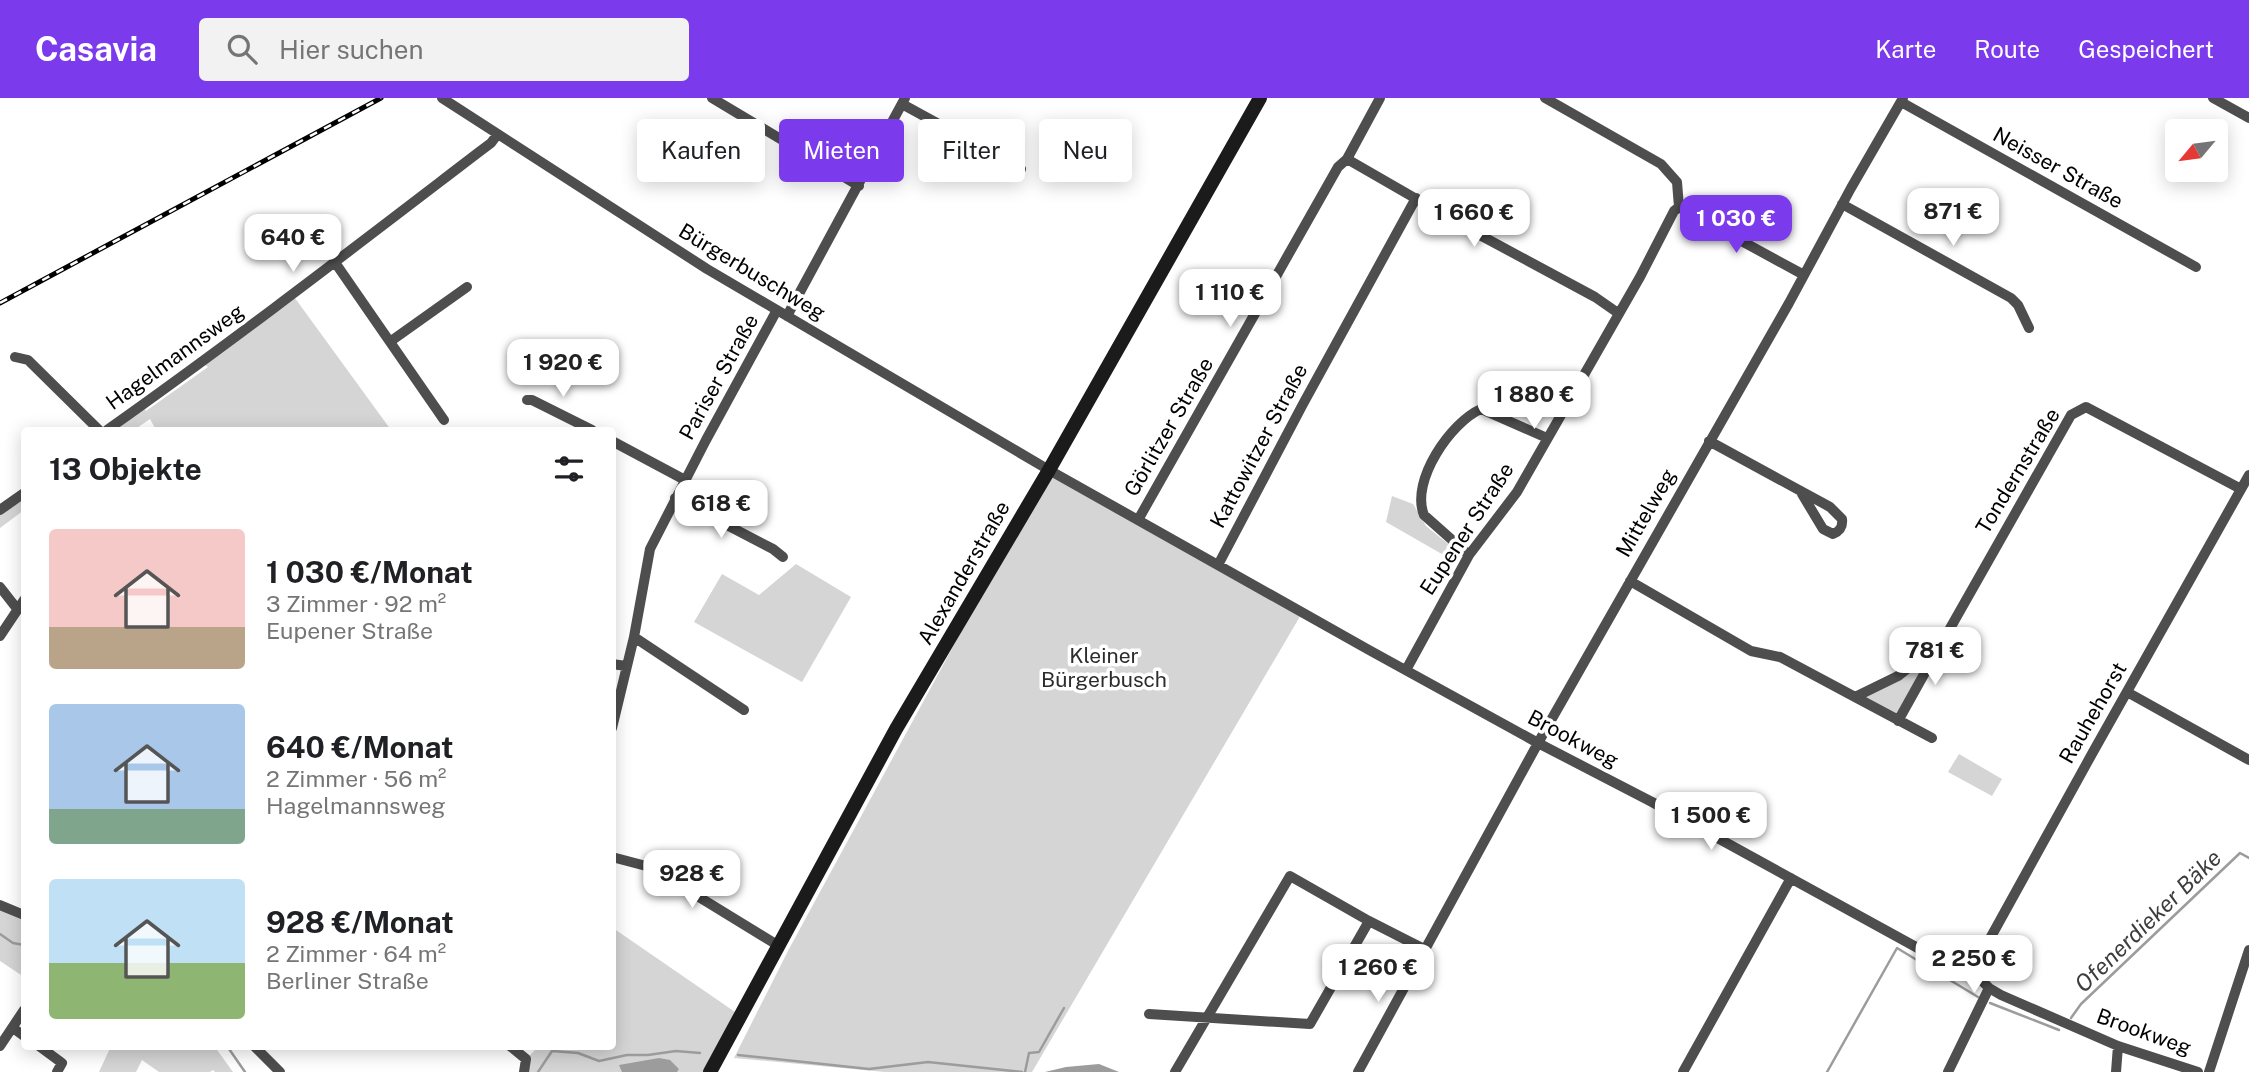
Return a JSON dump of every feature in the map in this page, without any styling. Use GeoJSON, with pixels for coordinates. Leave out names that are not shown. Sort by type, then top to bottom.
{"type":"FeatureCollection","features":[{"type":"Feature","properties":{"kind":"main road","name":"Alexanderstraße"},"geometry":{"type":"LineString","coordinates":[[710,1072],[889,741],[1049,470],[1260,98]]}},
{"type":"Feature","properties":{"kind":"street","name":"Bürgerbuschweg"},"geometry":{"type":"LineString","coordinates":[[442,98],[675,248],[1049,470]]}},
{"type":"Feature","properties":{"kind":"street"},"geometry":{"type":"LineString","coordinates":[[712,98],[859,186]]}},
{"type":"Feature","properties":{"kind":"street","name":"Görlitzer Straße"},"geometry":{"type":"LineString","coordinates":[[1138,520],[1338,167],[1348,159],[1380,98]]}},
{"type":"Feature","properties":{"kind":"street"},"geometry":{"type":"LineString","coordinates":[[1545,98],[1661,164],[1677,182],[1679,207],[1804,275]]}},
{"type":"Feature","properties":{"kind":"street"},"geometry":{"type":"LineString","coordinates":[[2213,98],[2249,118]]}},
{"type":"Feature","properties":{"kind":"street","name":"Mittelweg"},"geometry":{"type":"LineString","coordinates":[[1358,1072],[1538,743],[1902,100]]}},
{"type":"Feature","properties":{"kind":"street","name":"Neisser Straße"},"geometry":{"type":"LineString","coordinates":[[1902,100],[2196,267]]}},
{"type":"Feature","properties":{"kind":"street"},"geometry":{"type":"LineString","coordinates":[[787,316],[904,101],[935,119]]}},
{"type":"Feature","properties":{"kind":"street","name":"Hagelmannsweg"},"geometry":{"type":"LineString","coordinates":[[111,427],[192,370],[491,143],[497,135]]}},
{"type":"Feature","properties":{"kind":"street"},"geometry":{"type":"LineString","coordinates":[[1348,159],[1595,297],[1618,313]]}},
{"type":"Feature","properties":{"kind":"street","name":"Kattowitzer Straße"},"geometry":{"type":"LineString","coordinates":[[1217,565],[1416,198]]}},
{"type":"Feature","properties":{"kind":"street"},"geometry":{"type":"LineString","coordinates":[[1842,204],[2011,298],[2018,305],[2029,328]]}},
{"type":"Feature","properties":{"kind":"street","name":"Eupener Straße"},"geometry":{"type":"LineString","coordinates":[[1406,670],[1469,555],[1517,492],[1674,211],[1679,207]]}},
{"type":"Feature","properties":{"kind":"street"},"geometry":{"type":"LineString","coordinates":[[334,261],[443,420]]}},
{"type":"Feature","properties":{"kind":"street"},"geometry":{"type":"LineString","coordinates":[[391,341],[467,287]]}},
{"type":"Feature","properties":{"kind":"street","name":"Pariser Straße"},"geometry":{"type":"LineString","coordinates":[[616,710],[634,637],[650,550],[675,498],[777,310]]}},
{"type":"Feature","properties":{"kind":"street"},"geometry":{"type":"LineString","coordinates":[[15,357],[28,360],[96,427]]}},
{"type":"Feature","properties":{"kind":"street"},"geometry":{"type":"LineString","coordinates":[[527,400],[586,427]]}},
{"type":"Feature","properties":{"kind":"street","name":"Tondernstraße"},"geometry":{"type":"LineString","coordinates":[[1898,721],[2071,415],[2077,410],[2086,407],[2241,489]]}},
{"type":"Feature","properties":{"kind":"street"},"geometry":{"type":"LineString","coordinates":[[1469,555],[1424,514],[1421,508],[1421,487],[1433,460],[1464,419],[1481,409],[1547,438]]}},
{"type":"Feature","properties":{"kind":"street"},"geometry":{"type":"LineString","coordinates":[[1709,441],[1802,494]]}},
{"type":"Feature","properties":{"kind":"street"},"geometry":{"type":"LineString","coordinates":[[616,443],[685,480]]}},
{"type":"Feature","properties":{"kind":"street","name":"Brookweg"},"geometry":{"type":"LineString","coordinates":[[1049,470],[1538,743],[1956,969],[1964,971],[1970,968],[1989,988],[2118,1046],[2198,1072]]}},
{"type":"Feature","properties":{"kind":"street","name":"Rauhehorst"},"geometry":{"type":"LineString","coordinates":[[1970,968],[1982,953],[2249,475]]}},
{"type":"Feature","properties":{"kind":"street"},"geometry":{"type":"LineString","coordinates":[[0,510],[21,495]]}},
{"type":"Feature","properties":{"kind":"street"},"geometry":{"type":"LineString","coordinates":[[675,498],[773,549],[783,557]]}},
{"type":"Feature","properties":{"kind":"street"},"geometry":{"type":"LineString","coordinates":[[1630,581],[1751,651],[1780,657],[1932,738]]}},
{"type":"Feature","properties":{"kind":"street"},"geometry":{"type":"LineString","coordinates":[[0,587],[18,610]]}},
{"type":"Feature","properties":{"kind":"street"},"geometry":{"type":"LineString","coordinates":[[0,636],[21,605]]}},
{"type":"Feature","properties":{"kind":"street"},"geometry":{"type":"LineString","coordinates":[[634,637],[744,710]]}},
{"type":"Feature","properties":{"kind":"street","name":"Tondernstraße"},"geometry":{"type":"LineString","coordinates":[[1855,697],[1898,676],[1944,639]]}},
{"type":"Feature","properties":{"kind":"street"},"geometry":{"type":"LineString","coordinates":[[616,665],[626,666]]}},
{"type":"Feature","properties":{"kind":"street"},"geometry":{"type":"LineString","coordinates":[[2127,692],[2249,760]]}},
{"type":"Feature","properties":{"kind":"street"},"geometry":{"type":"LineString","coordinates":[[616,858],[650,867],[779,946]]}},
{"type":"Feature","properties":{"kind":"street"},"geometry":{"type":"LineString","coordinates":[[1175,1072],[1290,876],[1424,949]]}},
{"type":"Feature","properties":{"kind":"street"},"geometry":{"type":"LineString","coordinates":[[1683,1072],[1791,878]]}},
{"type":"Feature","properties":{"kind":"street"},"geometry":{"type":"LineString","coordinates":[[0,905],[21,914]]}},
{"type":"Feature","properties":{"kind":"street"},"geometry":{"type":"LineString","coordinates":[[1149,1014],[1310,1024],[1369,921]]}},
{"type":"Feature","properties":{"kind":"street"},"geometry":{"type":"LineString","coordinates":[[2209,1072],[2249,950]]}},
{"type":"Feature","properties":{"kind":"street"},"geometry":{"type":"LineString","coordinates":[[1948,1072],[1989,988]]}},
{"type":"Feature","properties":{"kind":"street"},"geometry":{"type":"LineString","coordinates":[[0,1046],[21,1015]]}},
{"type":"Feature","properties":{"kind":"street"},"geometry":{"type":"LineString","coordinates":[[13,1028],[21,1034]]}},
{"type":"Feature","properties":{"kind":"street"},"geometry":{"type":"LineString","coordinates":[[2116,1072],[2118,1046]]}},
{"type":"Feature","properties":{"kind":"street"},"geometry":{"type":"LineString","coordinates":[[44,1050],[62,1063],[57,1072]]}},
{"type":"Feature","properties":{"kind":"street"},"geometry":{"type":"LineString","coordinates":[[258,1050],[280,1072]]}},
{"type":"Feature","properties":{"kind":"street"},"geometry":{"type":"LineString","coordinates":[[515,1050],[526,1059],[524,1072]]}},
{"type":"Feature","properties":{"kind":"green space"},"geometry":{"type":"Polygon","coordinates":[[[292,294],[389,427],[154,427],[150,419],[138,427],[111,427],[142,405],[146,411],[208,367],[202,363],[292,294]]]}},
{"type":"Feature","properties":{"kind":"green space","name":"Kleiner Bürgerbusch"},"geometry":{"type":"Polygon","coordinates":[[[1049,470],[1302,613],[1032,1072],[885,1072],[734,1058],[789,949],[1049,470]]]}},
{"type":"Feature","properties":{"kind":"green space"},"geometry":{"type":"Polygon","coordinates":[[[21,495],[21,512],[0,528],[0,510],[21,495]]]}},
{"type":"Feature","properties":{"kind":"green space"},"geometry":{"type":"Polygon","coordinates":[[[1392,496],[1413,504],[1426,526],[1452,547],[1447,557],[1386,522],[1392,496]]]}},
{"type":"Feature","properties":{"kind":"green space"},"geometry":{"type":"Polygon","coordinates":[[[796,564],[851,597],[802,682],[694,622],[722,574],[759,595],[796,564]]]}},
{"type":"Feature","properties":{"kind":"green space"},"geometry":{"type":"Polygon","coordinates":[[[1944,639],[1898,721],[1855,697],[1878,686],[1944,639]]]}},
{"type":"Feature","properties":{"kind":"green space"},"geometry":{"type":"Polygon","coordinates":[[[1959,754],[2002,779],[1992,796],[1948,772],[1959,754]]]}},
{"type":"Feature","properties":{"kind":"green space"},"geometry":{"type":"Polygon","coordinates":[[[0,905],[21,914],[21,975],[0,961],[0,905]]]}},
{"type":"Feature","properties":{"kind":"green space"},"geometry":{"type":"Polygon","coordinates":[[[616,930],[738,1014],[708,1072],[523,1072],[526,1059],[535,1050],[616,1050],[616,930]]]}},
{"type":"Feature","properties":{"kind":"green space"},"geometry":{"type":"Polygon","coordinates":[[[109,1050],[217,1050],[233,1072],[159,1072],[142,1060],[136,1072],[99,1072],[109,1050]]]}},
{"type":"Feature","properties":{"kind":"shaded area"},"geometry":{"type":"Polygon","coordinates":[[[659,1058],[670,1060],[679,1069],[677,1072],[622,1072],[619,1065],[659,1058]]]}},
{"type":"Feature","properties":{"kind":"shaded area"},"geometry":{"type":"Polygon","coordinates":[[[1099,1064],[1119,1072],[1045,1072],[1066,1067],[1099,1064]]]}},
{"type":"Feature","properties":{"kind":"waterway","name":"Ofenerdieker Bäke"},"geometry":{"type":"LineString","coordinates":[[2071,1018],[2081,1004],[2240,853],[2249,858]]}},
{"type":"Feature","properties":{"kind":"waterway","name":"Ofenerdieker Bäke"},"geometry":{"type":"LineString","coordinates":[[0,934],[13,943],[21,944]]}},
{"type":"Feature","properties":{"kind":"waterway"},"geometry":{"type":"LineString","coordinates":[[1827,1072],[1897,948],[1978,997]]}},
{"type":"Feature","properties":{"kind":"waterway","name":"Ofenerdieker Bäke"},"geometry":{"type":"LineString","coordinates":[[1990,1003],[2059,1030]]}},
{"type":"Feature","properties":{"kind":"waterway"},"geometry":{"type":"LineString","coordinates":[[1025,1072],[1029,1053],[1039,1052],[1064,1008]]}},
{"type":"Feature","properties":{"kind":"waterway","name":"Ofenerdieker Bäke"},"geometry":{"type":"LineString","coordinates":[[230,1050],[245,1072]]}},
{"type":"Feature","properties":{"kind":"waterway","name":"Ofenerdieker Bäke"},"geometry":{"type":"LineString","coordinates":[[538,1072],[552,1051],[578,1053],[599,1061],[627,1055],[676,1051],[700,1053]]}},
{"type":"Feature","properties":{"kind":"waterway","name":"Ofenerdieker Bäke"},"geometry":{"type":"LineString","coordinates":[[738,1055],[869,1069],[928,1062],[1022,1072]]}},
{"type":"Feature","properties":{"kind":"railway"},"geometry":{"type":"LineString","coordinates":[[0,303],[381,98]]}}]}
